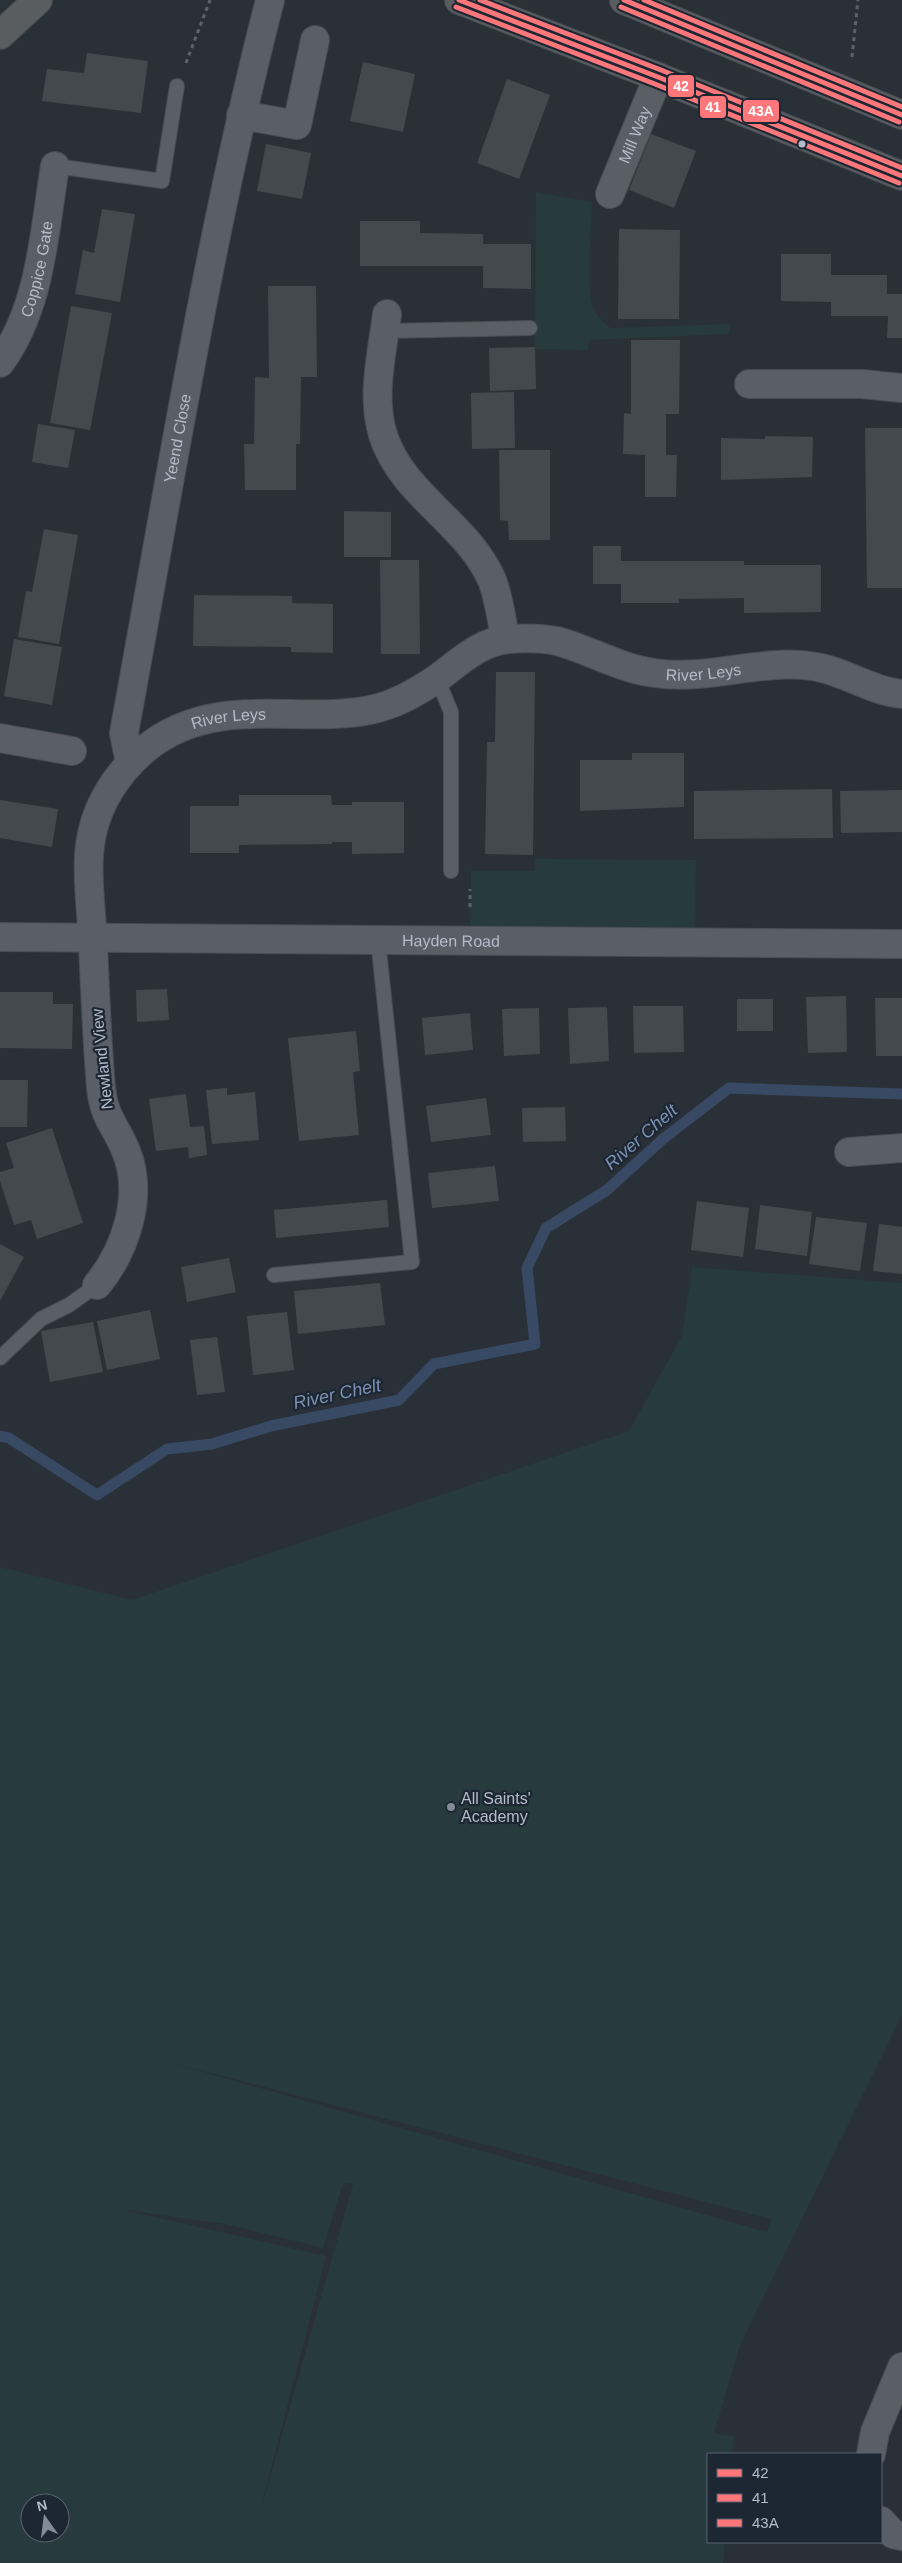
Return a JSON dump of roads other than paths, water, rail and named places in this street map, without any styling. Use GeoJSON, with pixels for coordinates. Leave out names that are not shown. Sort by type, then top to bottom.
{"type":"FeatureCollection","features":[{"type":"Feature","properties":{"kind":"highway"},"geometry":{"type":"LineString","coordinates":[[0,35],[38,0]]}},
{"type":"Feature","properties":{"kind":"highway"},"geometry":{"type":"LineString","coordinates":[[624,0],[902,115]]}},
{"type":"Feature","properties":{"kind":"highway"},"geometry":{"type":"LineString","coordinates":[[469,2],[902,176]]}},
{"type":"Feature","properties":{"kind":"street","name":"Yeend Close"},"geometry":{"type":"LineString","coordinates":[[130,763],[124,733],[241,115],[270,0]]}},
{"type":"Feature","properties":{"kind":"street"},"geometry":{"type":"LineString","coordinates":[[241,115],[297,126],[315,40]]}},
{"type":"Feature","properties":{"kind":"street","name":"Mill Way"},"geometry":{"type":"LineString","coordinates":[[610,194],[658,77]]}},
{"type":"Feature","properties":{"kind":"street","name":"Coppice Gate"},"geometry":{"type":"LineString","coordinates":[[0,364],[11,349],[33,299],[55,166]]}},
{"type":"Feature","properties":{"kind":"street"},"geometry":{"type":"LineString","coordinates":[[386,322],[378,376],[379,412],[389,450],[406,479],[475,552],[492,580],[505,639]]}},
{"type":"Feature","properties":{"kind":"street"},"geometry":{"type":"LineString","coordinates":[[749,384],[862,384],[902,388]]}},
{"type":"Feature","properties":{"kind":"street","name":"River Leys"},"geometry":{"type":"LineString","coordinates":[[93,938],[89,852],[101,805],[114,782],[130,763],[150,745],[173,731],[197,722],[223,716],[342,714],[373,709],[400,701],[437,678],[482,646],[505,639],[556,641],[617,664],[655,673],[692,675],[786,664],[812,666],[841,673],[867,684],[902,694]]}},
{"type":"Feature","properties":{"kind":"street"},"geometry":{"type":"LineString","coordinates":[[0,738],[72,751]]}},
{"type":"Feature","properties":{"kind":"street","name":"Hayden Road"},"geometry":{"type":"LineString","coordinates":[[0,937],[902,944]]}},
{"type":"Feature","properties":{"kind":"street","name":"Newland View"},"geometry":{"type":"LineString","coordinates":[[93,938],[103,1105],[111,1126],[127,1152],[132,1180],[131,1212],[127,1232],[110,1269],[97,1285]]}},
{"type":"Feature","properties":{"kind":"street"},"geometry":{"type":"LineString","coordinates":[[849,1152],[902,1148]]}},
{"type":"Feature","properties":{"kind":"street"},"geometry":{"type":"LineString","coordinates":[[871,2453],[875,2432],[902,2367]]}},
{"type":"Feature","properties":{"kind":"street"},"geometry":{"type":"LineString","coordinates":[[882,2522],[893,2534],[902,2536]]}},
{"type":"Feature","properties":{"kind":"lane"},"geometry":{"type":"LineString","coordinates":[[55,166],[162,181],[177,86]]}},
{"type":"Feature","properties":{"kind":"lane"},"geometry":{"type":"LineString","coordinates":[[386,322],[530,328]]}},
{"type":"Feature","properties":{"kind":"lane"},"geometry":{"type":"LineString","coordinates":[[437,678],[451,712],[451,871]]}},
{"type":"Feature","properties":{"kind":"lane"},"geometry":{"type":"LineString","coordinates":[[274,1275],[412,1262],[378,940]]}},
{"type":"Feature","properties":{"kind":"lane"},"geometry":{"type":"LineString","coordinates":[[0,1358],[41,1319],[69,1305],[97,1285]]}},
{"type":"Feature","properties":{"kind":"waterway","name":"River Chelt"},"geometry":{"type":"LineString","coordinates":[[0,1436],[9,1438],[97,1495],[167,1449],[212,1444],[271,1426],[399,1400],[434,1364],[535,1344],[527,1268],[546,1228],[607,1190],[663,1139],[729,1088],[902,1094]]}},
{"type":"Feature","properties":{"kind":"place","name":"All Saints' Academy"},"geometry":{"type":"Point","coordinates":[451,1807]}}]}
